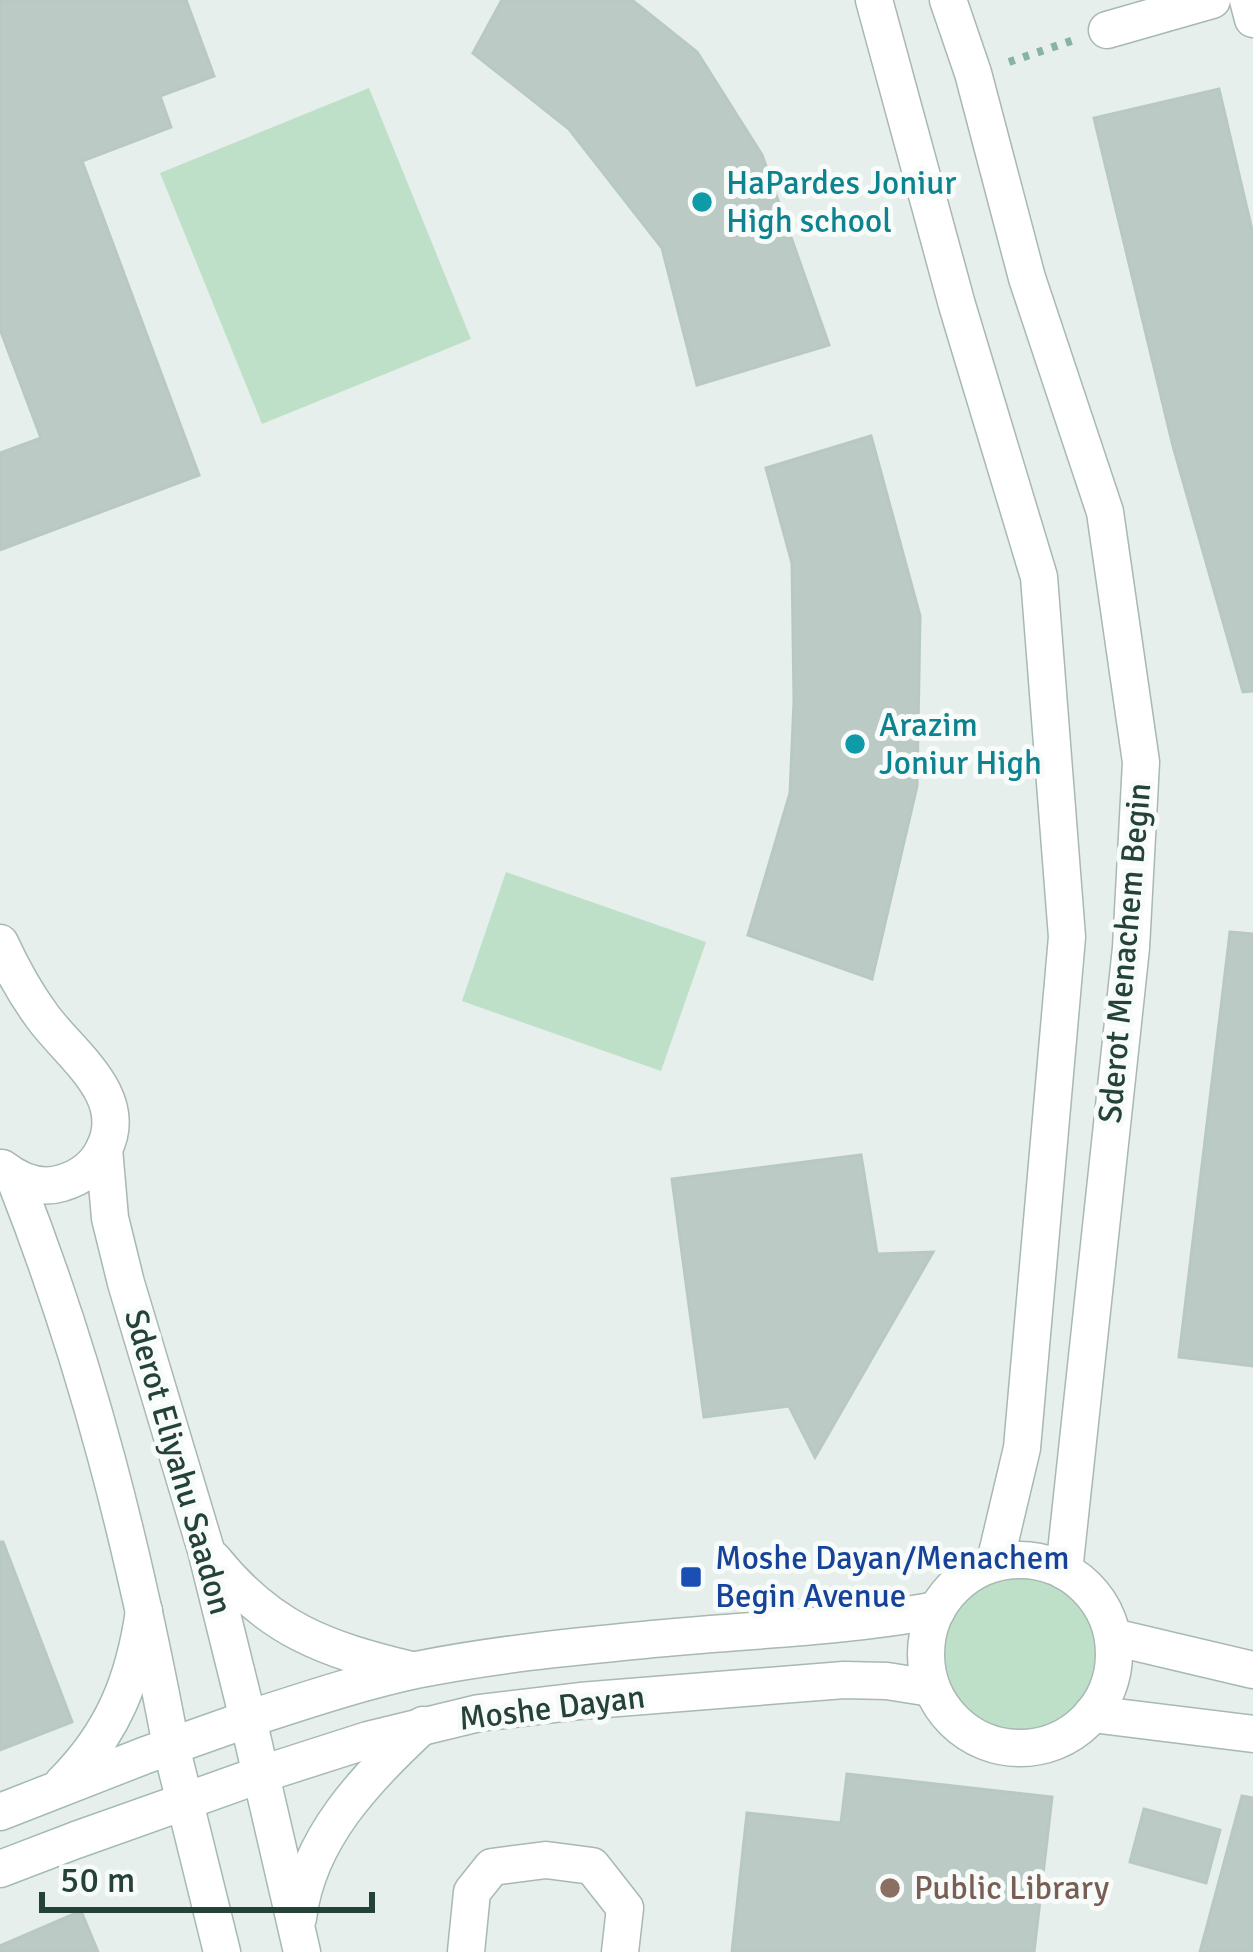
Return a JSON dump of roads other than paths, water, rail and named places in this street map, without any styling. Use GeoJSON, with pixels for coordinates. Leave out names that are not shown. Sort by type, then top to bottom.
{"type":"FeatureCollection","features":[{"type":"Feature","properties":{"kind":"street","name":"Sderot Menachem Begin"},"geometry":{"type":"LineString","coordinates":[[874,0],[957,305],[1039,578],[1045,645],[1067,937],[1022,1448],[995,1562]]}},
{"type":"Feature","properties":{"kind":"street","name":"Sderot Menachem Begin"},"geometry":{"type":"LineString","coordinates":[[948,0],[973,73],[1027,278],[1105,512],[1141,762],[1131,948],[1064,1571]]}},
{"type":"Feature","properties":{"kind":"street"},"geometry":{"type":"LineString","coordinates":[[1107,30],[1212,0]]}},
{"type":"Feature","properties":{"kind":"street"},"geometry":{"type":"LineString","coordinates":[[1248,0],[1253,19]]}},
{"type":"Feature","properties":{"kind":"street","name":"Sderot Eliyahu Saadon"},"geometry":{"type":"LineString","coordinates":[[0,943],[43,1018],[102,1088],[110,1118],[104,1149],[110,1218],[206,1550],[299,1940]]}},
{"type":"Feature","properties":{"kind":"street"},"geometry":{"type":"LineString","coordinates":[[7,1172],[45,1186],[66,1182],[84,1173],[104,1149]]}},
{"type":"Feature","properties":{"kind":"street","name":"Sderot Eliyahu Saadon"},"geometry":{"type":"LineString","coordinates":[[7,1172],[41,1245],[109,1458],[171,1746],[222,1952]]}},
{"type":"Feature","properties":{"kind":"street"},"geometry":{"type":"LineString","coordinates":[[206,1550],[236,1587],[285,1626],[326,1646],[414,1671]]}},
{"type":"Feature","properties":{"kind":"street"},"geometry":{"type":"LineString","coordinates":[[1027,1559],[1064,1571],[1084,1584],[1103,1608],[1113,1637],[1113,1669],[1104,1698],[1086,1723],[1060,1740],[1030,1749],[1000,1747],[971,1735],[947,1715],[932,1688],[925,1657],[929,1625],[944,1597],[966,1575],[995,1562],[1027,1559]]}},
{"type":"Feature","properties":{"kind":"street","name":"Moshe Dayan"},"geometry":{"type":"LineString","coordinates":[[0,1812],[248,1719],[414,1671],[619,1642],[854,1623],[937,1610]]}},
{"type":"Feature","properties":{"kind":"street"},"geometry":{"type":"LineString","coordinates":[[59,1787],[88,1758],[116,1711],[132,1671],[144,1611]]}},
{"type":"Feature","properties":{"kind":"street"},"geometry":{"type":"LineString","coordinates":[[1113,1637],[1253,1670]]}},
{"type":"Feature","properties":{"kind":"street","name":"Moshe Dayan"},"geometry":{"type":"LineString","coordinates":[[0,1869],[262,1774],[423,1725],[479,1713],[844,1680],[932,1688]]}},
{"type":"Feature","properties":{"kind":"street"},"geometry":{"type":"LineString","coordinates":[[1092,1714],[1253,1734]]}},
{"type":"Feature","properties":{"kind":"street"},"geometry":{"type":"LineString","coordinates":[[299,1940],[301,1894],[332,1826],[369,1779],[423,1725]]}},
{"type":"Feature","properties":{"kind":"street"},"geometry":{"type":"LineString","coordinates":[[466,1952],[472,1892],[492,1867],[545,1860],[592,1866],[625,1908],[620,1952]]}},
{"type":"Feature","properties":{"kind":"place","name":"HaPardes Joniur High school"},"geometry":{"type":"Point","coordinates":[702,202]}},
{"type":"Feature","properties":{"kind":"place","name":"Arazim Joniur High"},"geometry":{"type":"Point","coordinates":[855,744]}},
{"type":"Feature","properties":{"kind":"place","name":"Moshe Dayan/Menachem Begin Avenue"},"geometry":{"type":"Point","coordinates":[691,1577]}},
{"type":"Feature","properties":{"kind":"place","name":"Public Library"},"geometry":{"type":"Point","coordinates":[890,1888]}}]}
